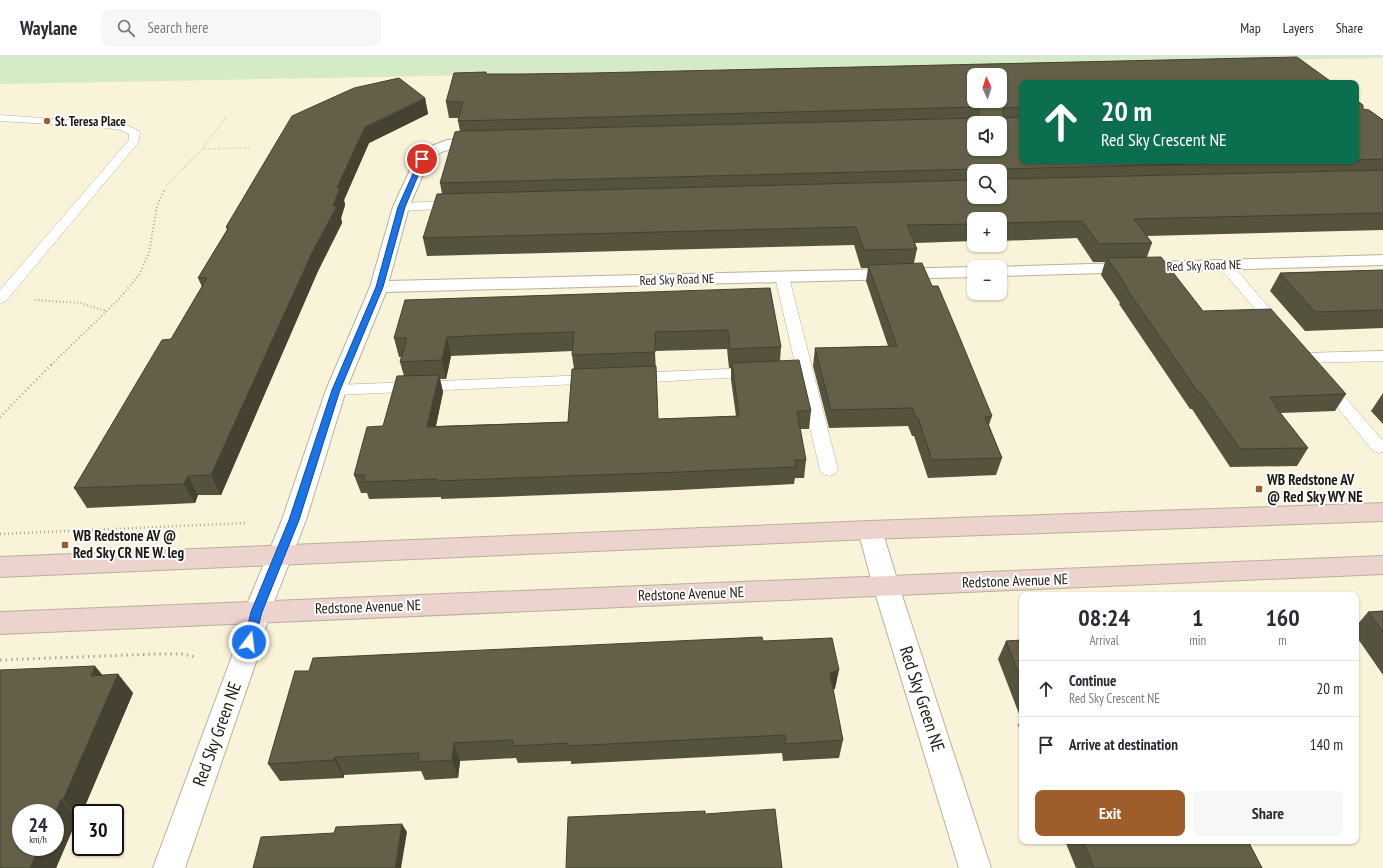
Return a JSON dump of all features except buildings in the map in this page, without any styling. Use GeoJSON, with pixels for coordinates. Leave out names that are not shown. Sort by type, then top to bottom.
{"type":"FeatureCollection","features":[{"type":"Feature","properties":{"kind":"street","name":"Red Sky Green NE"},"geometry":{"type":"LineString","coordinates":[[169,868],[245,656],[257,612],[294,520],[336,390],[379,287],[401,207],[422,159],[429,152],[447,144],[492,140]]}},
{"type":"Feature","properties":{"kind":"street","name":"Red Sky Road NE"},"geometry":{"type":"LineString","coordinates":[[1007,271],[1383,260]]}},
{"type":"Feature","properties":{"kind":"street","name":"Red Sky Road NE"},"geometry":{"type":"LineString","coordinates":[[379,287],[967,272]]}},
{"type":"Feature","properties":{"kind":"street"},"geometry":{"type":"LineString","coordinates":[[0,568],[870,530],[1383,512]]}},
{"type":"Feature","properties":{"kind":"street","name":"Red Sky Green NE"},"geometry":{"type":"LineString","coordinates":[[870,530],[886,586],[975,868]]}},
{"type":"Feature","properties":{"kind":"street","name":"Redstone Avenue NE"},"geometry":{"type":"LineString","coordinates":[[0,623],[1383,566]]}},
{"type":"Feature","properties":{"kind":"lane"},"geometry":{"type":"LineString","coordinates":[[0,118],[98,124],[124,127],[135,133],[134,141],[0,299]]}},
{"type":"Feature","properties":{"kind":"lane"},"geometry":{"type":"LineString","coordinates":[[401,207],[465,205]]}},
{"type":"Feature","properties":{"kind":"lane"},"geometry":{"type":"LineString","coordinates":[[1225,265],[1285,335]]}},
{"type":"Feature","properties":{"kind":"lane"},"geometry":{"type":"LineString","coordinates":[[782,277],[829,470]]}},
{"type":"Feature","properties":{"kind":"lane"},"geometry":{"type":"LineString","coordinates":[[1295,347],[1379,447]]}},
{"type":"Feature","properties":{"kind":"lane"},"geometry":{"type":"LineString","coordinates":[[1305,358],[1383,356]]}},
{"type":"Feature","properties":{"kind":"lane"},"geometry":{"type":"LineString","coordinates":[[622,379],[805,371]]}},
{"type":"Feature","properties":{"kind":"lane"},"geometry":{"type":"LineString","coordinates":[[336,390],[606,379]]}},
{"type":"Feature","properties":{"kind":"path"},"geometry":{"type":"LineString","coordinates":[[0,417],[16,399],[118,300],[139,275],[149,253],[157,206],[167,185],[202,149],[227,116]]}},
{"type":"Feature","properties":{"kind":"path"},"geometry":{"type":"LineString","coordinates":[[202,149],[250,148]]}},
{"type":"Feature","properties":{"kind":"path"},"geometry":{"type":"LineString","coordinates":[[29,300],[71,300],[98,307],[106,311]]}},
{"type":"Feature","properties":{"kind":"path"},"geometry":{"type":"LineString","coordinates":[[0,534],[246,523]]}},
{"type":"Feature","properties":{"kind":"path"},"geometry":{"type":"LineString","coordinates":[[0,660],[155,654],[194,656]]}},
{"type":"Feature","properties":{"kind":"green space"},"geometry":{"type":"Polygon","coordinates":[[[0,56],[1383,56],[1383,58],[0,84],[0,56]]]}},
{"type":"Feature","properties":{"kind":"place","name":"St. Teresa Place"},"geometry":{"type":"Point","coordinates":[47,121]}},
{"type":"Feature","properties":{"kind":"place","name":"WB Redstone AV @ Red Sky WY NE"},"geometry":{"type":"Point","coordinates":[1259,489]}},
{"type":"Feature","properties":{"kind":"place","name":"WB Redstone AV @ Red Sky CR NE W. leg"},"geometry":{"type":"Point","coordinates":[65,545]}},
{"type":"Feature","properties":{"kind":"route"},"geometry":{"type":"LineString","coordinates":[[249,642],[257,612],[294,520],[336,390],[379,287],[401,207],[422,159]]}}]}
